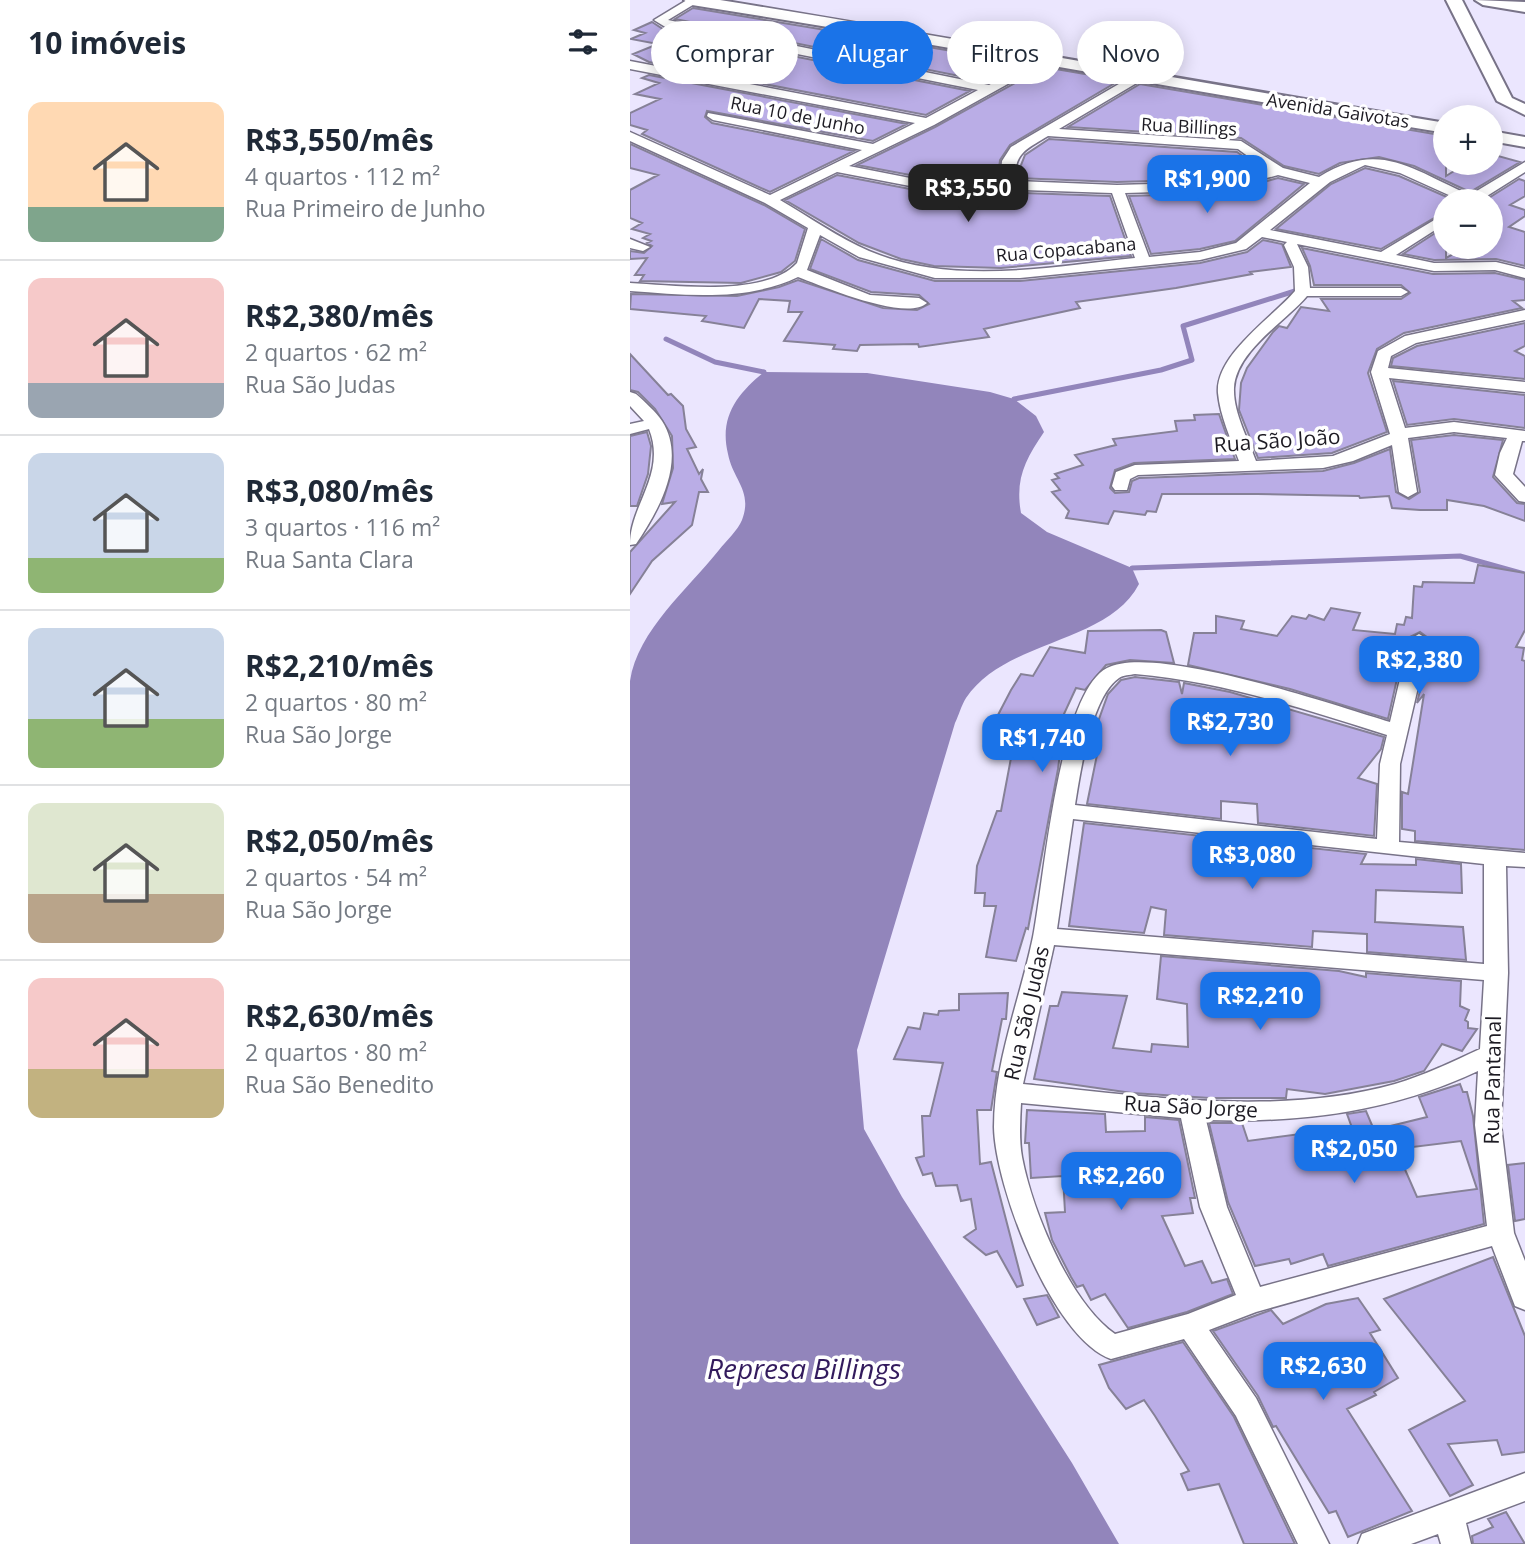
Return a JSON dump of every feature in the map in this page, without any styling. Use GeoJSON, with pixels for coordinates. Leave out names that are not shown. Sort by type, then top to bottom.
{"type":"FeatureCollection","features":[{"type":"Feature","properties":{"kind":"street"},"geometry":{"type":"LineString","coordinates":[[694,0],[660,20],[667,25],[990,89]]}},
{"type":"Feature","properties":{"kind":"street","name":"Avenida Gaivotas"},"geometry":{"type":"LineString","coordinates":[[694,0],[947,44]]}},
{"type":"Feature","properties":{"kind":"street"},"geometry":{"type":"LineString","coordinates":[[1454,0],[1506,101],[1525,110]]}},
{"type":"Feature","properties":{"kind":"street"},"geometry":{"type":"LineString","coordinates":[[1483,0],[1525,6]]}},
{"type":"Feature","properties":{"kind":"street"},"geometry":{"type":"LineString","coordinates":[[630,65],[929,122]]}},
{"type":"Feature","properties":{"kind":"street"},"geometry":{"type":"LineString","coordinates":[[770,200],[876,149],[999,84]]}},
{"type":"Feature","properties":{"kind":"street"},"geometry":{"type":"LineString","coordinates":[[1006,187],[1011,156],[1126,84]]}},
{"type":"Feature","properties":{"kind":"street","name":"Avenida Gaivotas"},"geometry":{"type":"LineString","coordinates":[[1173,84],[1433,126]]}},
{"type":"Feature","properties":{"kind":"street","name":"Rua 10 de Junho"},"geometry":{"type":"LineString","coordinates":[[713,116],[876,149]]}},
{"type":"Feature","properties":{"kind":"street","name":"Rua Billings"},"geometry":{"type":"LineString","coordinates":[[1046,132],[1114,139],[1233,144],[1245,147],[1278,171],[1321,182]]}},
{"type":"Feature","properties":{"kind":"street","name":"Rua Copacabana"},"geometry":{"type":"LineString","coordinates":[[630,136],[770,200],[864,254],[935,274],[1020,274],[1232,250],[1321,182],[1354,163],[1368,161],[1440,189]]}},
{"type":"Feature","properties":{"kind":"street"},"geometry":{"type":"LineString","coordinates":[[1503,138],[1525,142]]}},
{"type":"Feature","properties":{"kind":"street"},"geometry":{"type":"LineString","coordinates":[[1490,189],[1525,166]]}},
{"type":"Feature","properties":{"kind":"street"},"geometry":{"type":"LineString","coordinates":[[836,168],[910,182],[1116,190],[1222,186],[1278,171]]}},
{"type":"Feature","properties":{"kind":"street"},"geometry":{"type":"LineString","coordinates":[[1116,190],[1144,262]]}},
{"type":"Feature","properties":{"kind":"street"},"geometry":{"type":"LineString","coordinates":[[1385,256],[1433,225]]}},
{"type":"Feature","properties":{"kind":"street"},"geometry":{"type":"LineString","coordinates":[[630,287],[734,288],[766,282],[797,271],[805,261],[815,228]]}},
{"type":"Feature","properties":{"kind":"street"},"geometry":{"type":"LineString","coordinates":[[1259,232],[1434,267],[1496,266],[1525,257]]}},
{"type":"Feature","properties":{"kind":"street"},"geometry":{"type":"LineString","coordinates":[[1232,250],[1324,243]]}},
{"type":"Feature","properties":{"kind":"street"},"geometry":{"type":"LineString","coordinates":[[1291,245],[1301,267],[1303,292]]}},
{"type":"Feature","properties":{"kind":"street"},"geometry":{"type":"LineString","coordinates":[[1496,266],[1525,274]]}},
{"type":"Feature","properties":{"kind":"street"},"geometry":{"type":"LineString","coordinates":[[797,271],[869,299],[919,303]]}},
{"type":"Feature","properties":{"kind":"street"},"geometry":{"type":"LineString","coordinates":[[1249,467],[1226,389],[1230,373],[1269,326],[1303,292],[1401,292]]}},
{"type":"Feature","properties":{"kind":"street"},"geometry":{"type":"LineString","coordinates":[[1408,492],[1399,436],[1379,372],[1384,354],[1400,343],[1525,314]]}},
{"type":"Feature","properties":{"kind":"street"},"geometry":{"type":"LineString","coordinates":[[1379,372],[1525,387]]}},
{"type":"Feature","properties":{"kind":"street"},"geometry":{"type":"LineString","coordinates":[[630,397],[648,412],[666,453],[666,462],[652,507],[630,540]]}},
{"type":"Feature","properties":{"kind":"street"},"geometry":{"type":"LineString","coordinates":[[630,429],[655,424]]}},
{"type":"Feature","properties":{"kind":"street","name":"Rua São João"},"geometry":{"type":"LineString","coordinates":[[1121,486],[1122,476],[1135,470],[1249,467],[1340,460],[1366,453],[1399,436],[1438,428],[1521,435]]}},
{"type":"Feature","properties":{"kind":"street"},"geometry":{"type":"LineString","coordinates":[[1521,435],[1508,453],[1504,475],[1525,497]]}},
{"type":"Feature","properties":{"kind":"street"},"geometry":{"type":"LineString","coordinates":[[1388,848],[1390,764],[1419,640]]}},
{"type":"Feature","properties":{"kind":"street","name":"Rua São Judas"},"geometry":{"type":"LineString","coordinates":[[1396,731],[1205,678],[1142,668],[1120,669],[1104,679],[1096,690],[1062,811],[1044,936],[1016,1044],[1008,1092],[1009,1156],[1019,1192],[1037,1238],[1086,1327],[1094,1338],[1111,1347],[1190,1325],[1253,1301],[1501,1233]]}},
{"type":"Feature","properties":{"kind":"street"},"geometry":{"type":"LineString","coordinates":[[1062,811],[1388,848],[1525,860]]}},
{"type":"Feature","properties":{"kind":"street","name":"Rua Pantanal"},"geometry":{"type":"LineString","coordinates":[[1495,858],[1496,973],[1488,1125],[1501,1233],[1525,1297]]}},
{"type":"Feature","properties":{"kind":"street"},"geometry":{"type":"LineString","coordinates":[[1044,936],[1496,973]]}},
{"type":"Feature","properties":{"kind":"street","name":"Rua São Jorge"},"geometry":{"type":"LineString","coordinates":[[1008,1092],[1192,1107],[1269,1110],[1320,1107],[1380,1098],[1423,1084],[1490,1055]]}},
{"type":"Feature","properties":{"kind":"street"},"geometry":{"type":"LineString","coordinates":[[1192,1107],[1199,1159],[1214,1215],[1253,1301]]}},
{"type":"Feature","properties":{"kind":"street"},"geometry":{"type":"LineString","coordinates":[[1190,1325],[1246,1407],[1314,1544]]}},
{"type":"Feature","properties":{"kind":"street"},"geometry":{"type":"LineString","coordinates":[[1373,1544],[1452,1531],[1525,1487]]}},
{"type":"Feature","properties":{"kind":"water","name":"Represa Billings"},"geometry":{"type":"Polygon","coordinates":[[[764,372],[867,373],[990,392],[1014,399],[1036,416],[1044,432],[1023,470],[1019,490],[1021,513],[1047,532],[1132,568],[1139,584],[1124,604],[1105,619],[1006,664],[984,679],[966,698],[955,723],[857,1050],[864,1129],[902,1197],[1072,1463],[1119,1544],[630,1544],[630,681],[643,644],[654,627],[735,532],[742,520],[745,510],[744,493],[730,463],[726,429],[732,407],[738,398],[764,372]]]}},
{"type":"Feature","properties":{"kind":"building"},"geometry":{"type":"Polygon","coordinates":[[[693,8],[771,21],[685,21],[675,19],[693,8]]]}},
{"type":"Feature","properties":{"kind":"building"},"geometry":{"type":"Polygon","coordinates":[[[651,22],[651,43],[631,39],[645,33],[634,30],[651,22]]]}},
{"type":"Feature","properties":{"kind":"building"},"geometry":{"type":"Polygon","coordinates":[[[798,25],[812,28],[812,46],[798,44],[798,25]]]}},
{"type":"Feature","properties":{"kind":"building"},"geometry":{"type":"Polygon","coordinates":[[[651,47],[651,62],[649,62],[633,54],[651,47]]]}},
{"type":"Feature","properties":{"kind":"building"},"geometry":{"type":"Polygon","coordinates":[[[933,48],[947,50],[947,74],[933,71],[933,48]]]}},
{"type":"Feature","properties":{"kind":"building"},"geometry":{"type":"Polygon","coordinates":[[[798,57],[812,60],[812,84],[933,84],[970,91],[926,115],[764,84],[798,84],[798,57]]]}},
{"type":"Feature","properties":{"kind":"building"},"geometry":{"type":"Polygon","coordinates":[[[1063,70],[1077,73],[1077,84],[1113,84],[1010,145],[1000,160],[998,178],[910,175],[857,165],[935,127],[1013,84],[1063,84],[1063,70]]]}},
{"type":"Feature","properties":{"kind":"building"},"geometry":{"type":"Polygon","coordinates":[[[657,84],[696,84],[907,124],[873,141],[707,111],[705,117],[712,123],[854,151],[770,192],[642,134],[647,130],[630,125],[630,113],[660,99],[635,94],[657,84]]]}},
{"type":"Feature","properties":{"kind":"building"},"geometry":{"type":"Polygon","coordinates":[[[1140,84],[1433,134],[1433,175],[1414,166],[1379,157],[1340,163],[1319,174],[1284,166],[1241,138],[1068,127],[1140,84]]]}},
{"type":"Feature","properties":{"kind":"building"},"geometry":{"type":"Polygon","coordinates":[[[1049,139],[1237,152],[1261,169],[1222,179],[1117,182],[1016,178],[1025,155],[1049,139]]]}},
{"type":"Feature","properties":{"kind":"building"},"geometry":{"type":"Polygon","coordinates":[[[630,144],[764,205],[805,229],[795,261],[781,272],[741,283],[640,281],[644,275],[635,275],[647,258],[630,259],[630,251],[644,253],[652,246],[647,243],[651,241],[643,238],[650,234],[632,229],[642,223],[630,218],[630,190],[658,175],[630,168],[630,144]]]}},
{"type":"Feature","properties":{"kind":"building"},"geometry":{"type":"Polygon","coordinates":[[[1503,157],[1520,162],[1503,172],[1503,157]]]}},
{"type":"Feature","properties":{"kind":"building"},"geometry":{"type":"Polygon","coordinates":[[[1365,168],[1399,176],[1433,191],[1433,219],[1381,249],[1276,229],[1331,184],[1365,168]]]}},
{"type":"Feature","properties":{"kind":"building"},"geometry":{"type":"Polygon","coordinates":[[[837,175],[910,189],[1110,196],[1131,256],[1001,268],[934,266],[901,259],[859,243],[785,200],[837,175]]]}},
{"type":"Feature","properties":{"kind":"building"},"geometry":{"type":"Polygon","coordinates":[[[1433,175],[1498,175],[1475,189],[1464,189],[1433,175]]]}},
{"type":"Feature","properties":{"kind":"building"},"geometry":{"type":"Polygon","coordinates":[[[1278,178],[1304,184],[1235,241],[1200,249],[1151,254],[1129,196],[1222,193],[1278,178]]]}},
{"type":"Feature","properties":{"kind":"building"},"geometry":{"type":"Polygon","coordinates":[[[1519,179],[1525,181],[1525,196],[1510,205],[1525,210],[1525,216],[1509,227],[1525,232],[1525,266],[1496,259],[1503,259],[1503,189],[1519,179]]]}},
{"type":"Feature","properties":{"kind":"building"},"geometry":{"type":"Polygon","coordinates":[[[1433,234],[1433,259],[1496,259],[1434,260],[1403,254],[1433,234]]]}},
{"type":"Feature","properties":{"kind":"building"},"geometry":{"type":"Polygon","coordinates":[[[821,239],[858,260],[935,281],[1020,281],[1200,263],[1247,252],[1263,240],[1282,244],[1291,267],[1250,272],[1252,274],[1176,288],[1076,302],[1080,308],[984,329],[989,337],[919,347],[918,344],[860,345],[857,351],[833,349],[835,345],[784,341],[802,312],[788,312],[790,301],[759,299],[744,328],[702,321],[706,316],[630,309],[631,294],[737,296],[798,280],[883,308],[917,310],[929,304],[919,295],[871,292],[810,269],[821,239]]]}},
{"type":"Feature","properties":{"kind":"building"},"geometry":{"type":"Polygon","coordinates":[[[1302,248],[1433,274],[1495,273],[1525,280],[1525,300],[1513,301],[1522,308],[1404,333],[1377,349],[1368,373],[1387,432],[1332,453],[1258,458],[1239,410],[1241,383],[1247,368],[1273,332],[1279,326],[1287,328],[1301,307],[1329,311],[1321,299],[1401,299],[1410,293],[1401,285],[1314,285],[1302,248]]]}},
{"type":"Feature","properties":{"kind":"building"},"geometry":{"type":"Polygon","coordinates":[[[1525,323],[1525,346],[1515,351],[1525,356],[1525,379],[1391,366],[1393,358],[1417,346],[1525,323]]]}},
{"type":"Feature","properties":{"kind":"building"},"geometry":{"type":"Polygon","coordinates":[[[630,354],[668,395],[671,394],[683,406],[686,429],[696,447],[687,449],[699,474],[703,469],[701,479],[708,492],[699,492],[692,525],[652,561],[630,594],[630,552],[675,502],[662,504],[673,468],[672,436],[655,409],[638,392],[630,390],[630,354]]]}},
{"type":"Feature","properties":{"kind":"building"},"geometry":{"type":"Polygon","coordinates":[[[1393,381],[1525,395],[1525,428],[1454,419],[1407,425],[1393,381]]]}},
{"type":"Feature","properties":{"kind":"building"},"geometry":{"type":"Polygon","coordinates":[[[1219,414],[1235,459],[1134,463],[1115,470],[1110,488],[1115,493],[1129,492],[1132,481],[1139,478],[1323,471],[1390,449],[1396,492],[1409,499],[1420,492],[1411,440],[1454,435],[1503,440],[1493,477],[1517,503],[1525,504],[1525,521],[1484,506],[1447,500],[1447,510],[1420,510],[1392,508],[1389,496],[1360,498],[1257,494],[1162,494],[1156,512],[1147,511],[1145,515],[1114,511],[1108,524],[1066,518],[1069,511],[1052,492],[1060,490],[1052,480],[1059,478],[1055,474],[1083,465],[1075,455],[1116,445],[1113,439],[1177,431],[1175,421],[1195,420],[1194,415],[1219,414]]]}},
{"type":"Feature","properties":{"kind":"building"},"geometry":{"type":"Polygon","coordinates":[[[647,432],[651,446],[648,474],[637,506],[630,506],[630,436],[647,432]]]}},
{"type":"Feature","properties":{"kind":"building"},"geometry":{"type":"Polygon","coordinates":[[[1478,565],[1525,573],[1525,630],[1516,647],[1524,648],[1522,660],[1525,661],[1525,850],[1415,841],[1415,831],[1402,829],[1402,792],[1408,794],[1424,694],[1417,703],[1432,641],[1420,632],[1406,639],[1388,719],[1290,689],[1188,665],[1194,633],[1216,633],[1216,616],[1244,621],[1241,629],[1277,636],[1292,616],[1306,619],[1309,615],[1324,620],[1331,608],[1360,613],[1353,630],[1395,634],[1397,624],[1404,625],[1406,617],[1412,618],[1414,586],[1422,587],[1423,582],[1474,583],[1478,565]]]}},
{"type":"Feature","properties":{"kind":"building"},"geometry":{"type":"Polygon","coordinates":[[[1088,631],[1166,632],[1174,663],[1130,660],[1106,665],[1085,690],[1076,688],[1057,729],[1063,730],[1058,769],[1028,929],[1026,928],[1016,961],[986,957],[996,906],[984,906],[985,893],[975,893],[977,866],[997,811],[1001,811],[1011,758],[1007,758],[1009,740],[1015,720],[998,715],[1011,690],[1021,674],[1033,676],[1050,647],[1085,653],[1088,631]]]}},
{"type":"Feature","properties":{"kind":"building"},"geometry":{"type":"Polygon","coordinates":[[[1135,677],[1179,682],[1182,694],[1184,683],[1230,692],[1384,737],[1381,749],[1358,778],[1377,784],[1374,836],[1258,823],[1257,804],[1221,801],[1221,819],[1087,804],[1099,745],[1090,744],[1108,694],[1121,680],[1135,677]]]}},
{"type":"Feature","properties":{"kind":"building"},"geometry":{"type":"Polygon","coordinates":[[[1084,823],[1366,854],[1361,864],[1416,865],[1416,859],[1461,864],[1462,893],[1376,890],[1375,922],[1463,927],[1466,960],[1367,952],[1367,934],[1313,931],[1312,947],[1164,935],[1166,910],[1151,907],[1144,933],[1069,926],[1084,823]]]}},
{"type":"Feature","properties":{"kind":"building"},"geometry":{"type":"Polygon","coordinates":[[[1161,956],[1339,971],[1366,977],[1366,973],[1461,981],[1460,1006],[1469,1010],[1465,1020],[1468,1022],[1468,1028],[1477,1029],[1462,1051],[1442,1044],[1424,1071],[1394,1081],[1325,1094],[1287,1089],[1286,1098],[1210,1098],[1132,1093],[1034,1079],[1050,1006],[1058,1006],[1062,992],[1127,996],[1113,1048],[1151,1052],[1152,1044],[1188,1047],[1187,1004],[1157,999],[1161,956]]]}},
{"type":"Feature","properties":{"kind":"building"},"geometry":{"type":"Polygon","coordinates":[[[1008,993],[1006,1019],[1002,1019],[992,1071],[997,1072],[991,1110],[977,1110],[980,1164],[991,1162],[1023,1285],[1017,1287],[997,1251],[986,1255],[964,1237],[976,1229],[971,1199],[961,1201],[957,1185],[936,1186],[932,1173],[923,1175],[916,1158],[924,1156],[922,1116],[930,1116],[943,1063],[894,1059],[908,1027],[920,1029],[924,1013],[938,1015],[939,1011],[959,1010],[959,994],[1008,993]]]}},
{"type":"Feature","properties":{"kind":"building"},"geometry":{"type":"Polygon","coordinates":[[[1460,1084],[1463,1092],[1467,1092],[1473,1116],[1484,1224],[1328,1266],[1323,1254],[1291,1264],[1289,1259],[1255,1266],[1228,1202],[1209,1123],[1242,1123],[1248,1141],[1315,1132],[1318,1142],[1355,1136],[1347,1114],[1366,1111],[1374,1130],[1427,1117],[1419,1097],[1460,1084]],[[1461,1141],[1396,1149],[1417,1197],[1477,1189],[1461,1141]]]}},
{"type":"Feature","properties":{"kind":"building"},"geometry":{"type":"Polygon","coordinates":[[[1027,1110],[1105,1114],[1106,1132],[1145,1131],[1145,1117],[1179,1120],[1195,1198],[1190,1198],[1193,1213],[1162,1216],[1185,1266],[1202,1261],[1212,1283],[1227,1279],[1233,1294],[1187,1312],[1128,1328],[1105,1294],[1091,1300],[1083,1285],[1077,1287],[1071,1277],[1052,1240],[1045,1213],[1065,1212],[1063,1176],[1031,1178],[1029,1143],[1025,1143],[1027,1110]]]}},
{"type":"Feature","properties":{"kind":"building"},"geometry":{"type":"Polygon","coordinates":[[[1525,1163],[1525,1219],[1515,1221],[1508,1165],[1525,1163]]]}},
{"type":"Feature","properties":{"kind":"building"},"geometry":{"type":"Polygon","coordinates":[[[1493,1257],[1525,1336],[1525,1452],[1502,1455],[1497,1440],[1448,1444],[1473,1485],[1450,1496],[1409,1430],[1465,1401],[1384,1299],[1493,1257]]]}},
{"type":"Feature","properties":{"kind":"building"},"geometry":{"type":"Polygon","coordinates":[[[1047,1295],[1059,1317],[1037,1325],[1024,1299],[1047,1295]]]}},
{"type":"Feature","properties":{"kind":"building"},"geometry":{"type":"Polygon","coordinates":[[[1358,1298],[1380,1330],[1370,1333],[1398,1378],[1374,1392],[1376,1395],[1347,1409],[1412,1511],[1348,1537],[1336,1511],[1329,1513],[1276,1426],[1273,1427],[1258,1396],[1213,1331],[1271,1310],[1283,1324],[1326,1304],[1358,1298]]]}},
{"type":"Feature","properties":{"kind":"building"},"geometry":{"type":"Polygon","coordinates":[[[1183,1342],[1234,1417],[1295,1544],[1244,1544],[1219,1484],[1188,1490],[1181,1474],[1189,1471],[1144,1400],[1126,1409],[1109,1388],[1099,1365],[1183,1342]]]}},
{"type":"Feature","properties":{"kind":"building"},"geometry":{"type":"Polygon","coordinates":[[[1506,1512],[1525,1544],[1473,1544],[1472,1536],[1493,1527],[1488,1519],[1506,1512]]]}},
{"type":"Feature","properties":{"kind":"waterway"},"geometry":{"type":"LineString","coordinates":[[1014,399],[1161,370],[1192,360],[1183,326],[1295,291]]}},
{"type":"Feature","properties":{"kind":"waterway"},"geometry":{"type":"LineString","coordinates":[[666,339],[715,362],[764,372]]}},
{"type":"Feature","properties":{"kind":"waterway"},"geometry":{"type":"LineString","coordinates":[[1132,568],[1460,556],[1525,574]]}}]}
